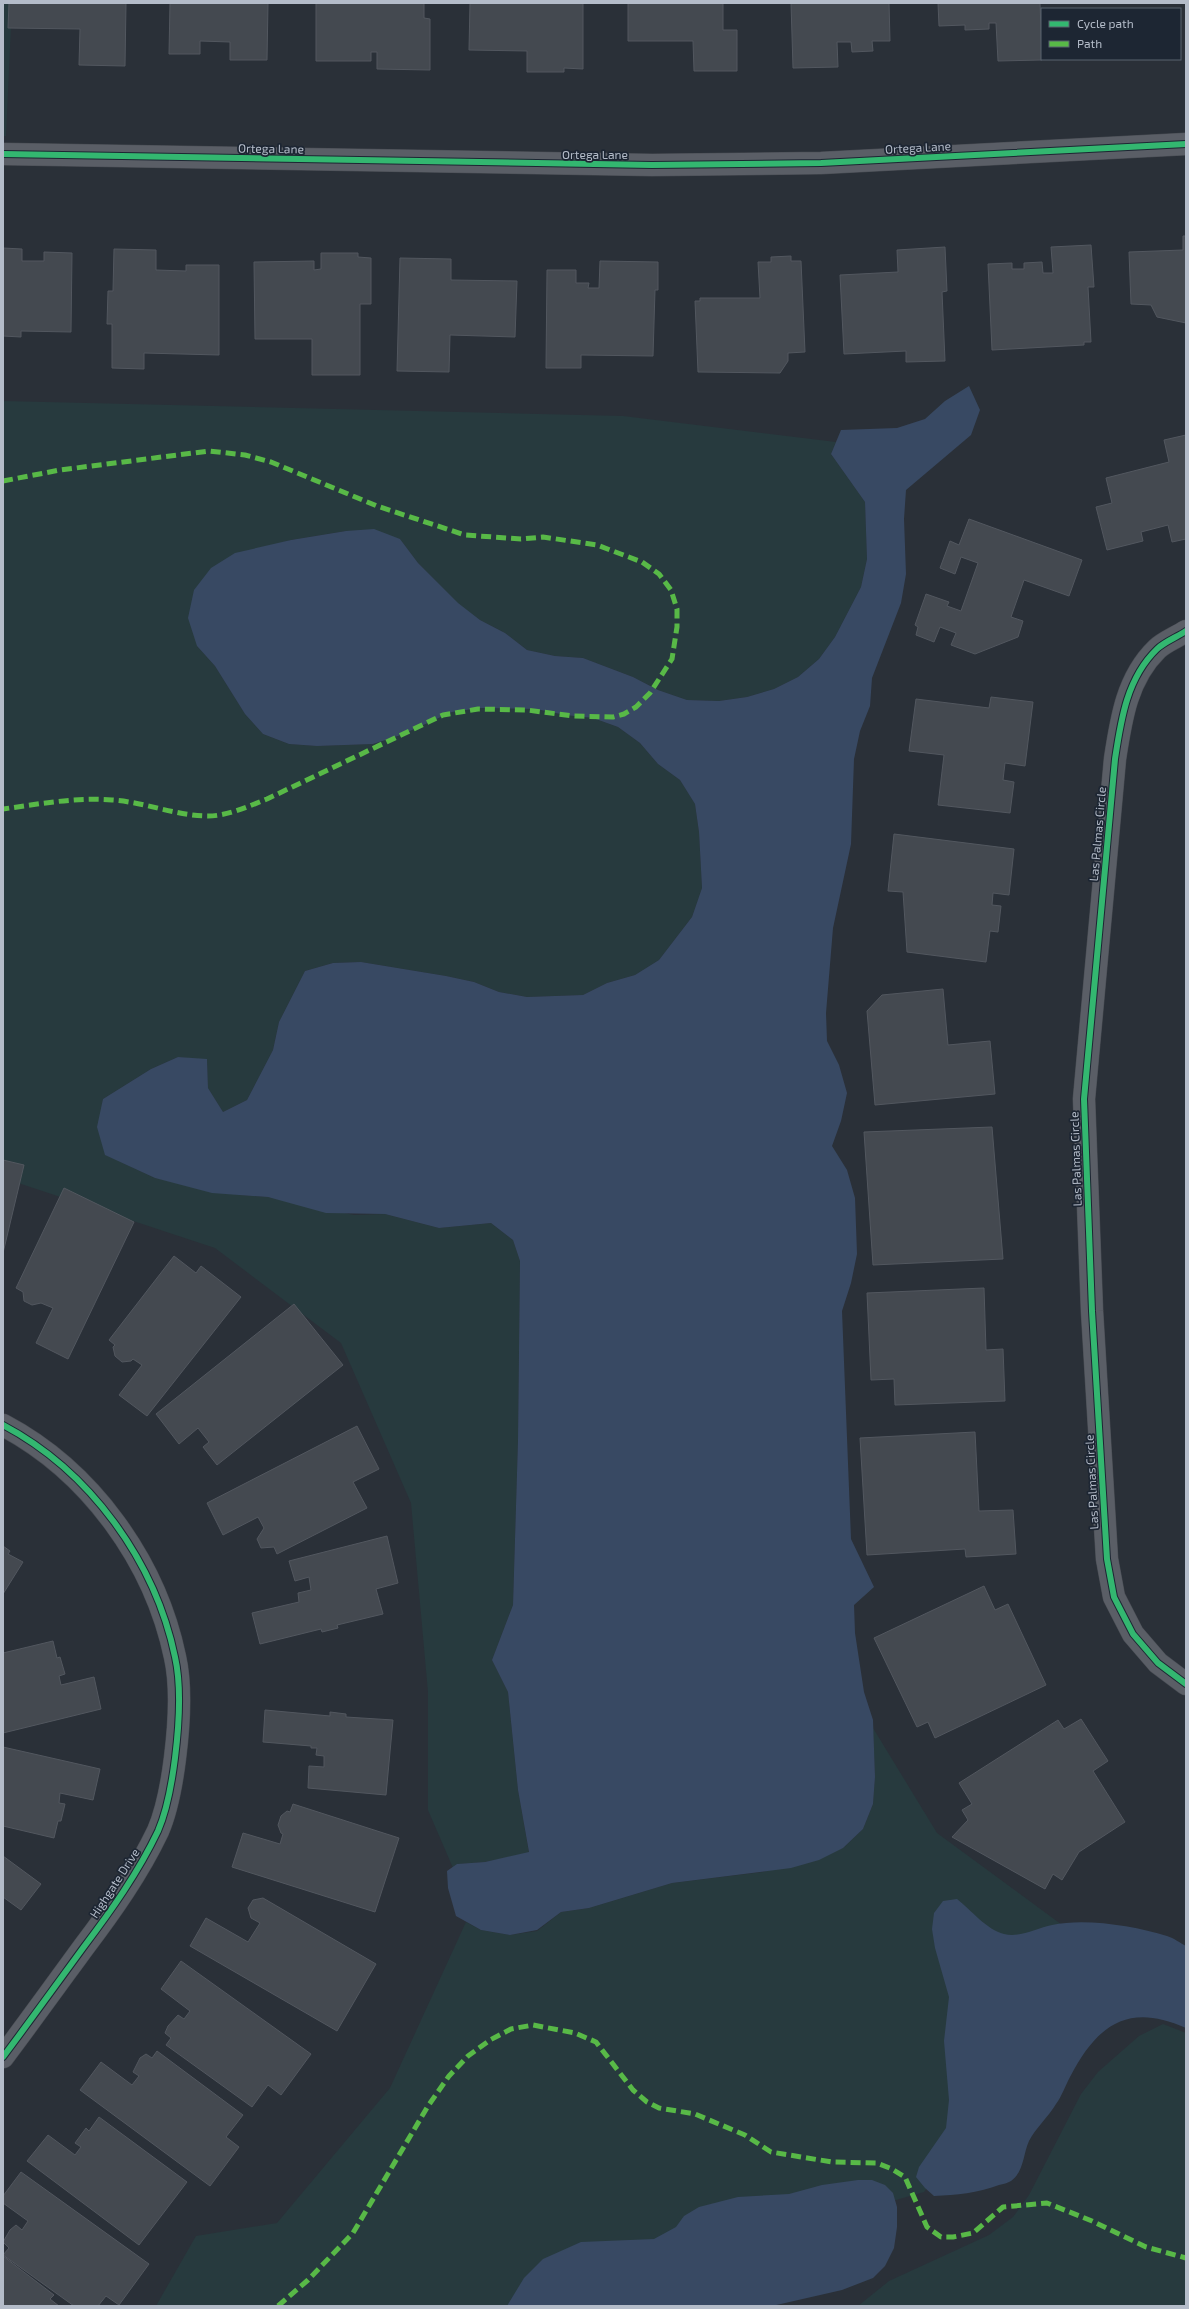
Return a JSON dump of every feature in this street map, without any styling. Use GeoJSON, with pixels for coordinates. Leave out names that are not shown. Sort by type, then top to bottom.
{"type":"FeatureCollection","features":[{"type":"Feature","properties":{"kind":"street","name":"Ortega Lane"},"geometry":{"type":"LineString","coordinates":[[3,154],[652,166],[821,163],[1186,144]]}},
{"type":"Feature","properties":{"kind":"street","name":"Las Palmas Circle"},"geometry":{"type":"LineString","coordinates":[[1186,632],[1157,648],[1134,680],[1121,717],[1115,759],[1084,1099],[1092,1311],[1107,1559],[1114,1597],[1133,1634],[1158,1663],[1186,1684]]}},
{"type":"Feature","properties":{"kind":"street","name":"Highgate Drive"},"geometry":{"type":"LineString","coordinates":[[3,1425],[20,1434],[53,1458],[84,1485],[110,1515],[132,1549],[152,1586],[166,1621],[175,1658],[178,1699],[177,1742],[171,1785],[159,1828],[139,1869],[3,2057]]}},
{"type":"Feature","properties":{"kind":"green space"},"geometry":{"type":"Polygon","coordinates":[[[3,3],[12,3],[6,136],[3,136],[3,3]]]}},
{"type":"Feature","properties":{"kind":"green space"},"geometry":{"type":"Polygon","coordinates":[[[3,401],[623,416],[836,442],[831,454],[865,502],[867,559],[861,587],[835,637],[819,659],[798,677],[774,689],[747,697],[719,701],[687,700],[658,690],[633,677],[583,658],[555,656],[527,650],[505,633],[480,620],[458,604],[418,563],[400,539],[346,531],[291,540],[263,548],[197,646],[215,666],[245,714],[263,734],[289,744],[317,746],[373,744],[401,735],[452,712],[480,708],[536,709],[565,715],[593,718],[618,727],[640,743],[658,764],[680,780],[695,804],[699,832],[702,888],[692,917],[659,960],[635,975],[607,983],[583,995],[527,997],[499,992],[474,982],[446,976],[361,962],[333,963],[305,971],[279,1022],[273,1050],[247,1100],[223,1112],[208,1088],[207,1060],[178,1057],[151,1069],[103,1099],[102,1107],[106,1155],[155,1178],[240,1195],[268,1197],[354,1215],[385,1214],[439,1228],[491,1223],[513,1240],[520,1261],[518,1440],[513,1605],[492,1660],[508,1692],[518,1790],[529,1853],[485,1862],[458,1864],[453,1868],[428,1810],[428,1692],[411,1503],[341,1343],[215,1248],[3,1178],[3,401]]]}},
{"type":"Feature","properties":{"kind":"green space"},"geometry":{"type":"Polygon","coordinates":[[[873,1728],[937,1833],[1077,1936],[957,2148],[924,2192],[896,2200],[836,2203],[517,2306],[156,2306],[196,2236],[277,2223],[390,2088],[466,1922],[481,1930],[510,1935],[537,1931],[561,1912],[589,1908],[672,1883],[763,1872],[843,1848],[863,1829],[873,1804],[875,1776],[873,1728]]]}},
{"type":"Feature","properties":{"kind":"green space"},"geometry":{"type":"Polygon","coordinates":[[[1163,2024],[1186,2033],[1186,2306],[858,2306],[889,2281],[989,2235],[1013,2217],[1029,2195],[1081,2094],[1098,2072],[1139,2036],[1163,2024]]]}},
{"type":"Feature","properties":{"kind":"water"},"geometry":{"type":"Polygon","coordinates":[[[969,386],[980,410],[971,435],[906,490],[904,519],[906,574],[901,603],[872,678],[870,706],[860,731],[854,759],[851,844],[833,928],[826,1013],[827,1041],[839,1065],[847,1093],[841,1121],[832,1146],[847,1170],[855,1198],[857,1254],[851,1283],[842,1311],[851,1539],[874,1587],[854,1605],[855,1633],[864,1692],[873,1720],[875,1777],[873,1804],[863,1829],[843,1848],[819,1860],[791,1868],[672,1883],[589,1908],[561,1912],[537,1930],[510,1935],[481,1930],[456,1916],[448,1888],[447,1871],[457,1864],[485,1862],[529,1852],[518,1790],[508,1692],[492,1660],[513,1605],[518,1440],[520,1261],[513,1240],[491,1223],[439,1228],[385,1214],[326,1213],[268,1197],[212,1193],[155,1178],[105,1155],[97,1127],[103,1099],[151,1069],[178,1057],[207,1059],[208,1088],[223,1112],[247,1100],[273,1050],[279,1022],[305,971],[333,963],[361,962],[446,976],[474,982],[499,992],[527,997],[583,995],[607,983],[635,975],[659,960],[692,917],[702,888],[699,832],[695,804],[680,780],[658,764],[640,743],[618,727],[593,718],[565,715],[536,709],[480,708],[452,712],[401,735],[373,744],[317,746],[289,744],[263,734],[245,714],[215,666],[197,646],[188,618],[194,590],[211,568],[235,553],[291,540],[346,531],[374,529],[400,539],[418,563],[458,603],[480,620],[505,633],[527,650],[555,656],[583,658],[633,677],[658,690],[687,700],[719,701],[747,697],[774,689],[798,677],[819,659],[835,637],[861,587],[867,559],[865,502],[831,454],[841,430],[897,428],[925,419],[945,401],[969,386]]]}},
{"type":"Feature","properties":{"kind":"water"},"geometry":{"type":"Polygon","coordinates":[[[957,1899],[985,1924],[1004,1934],[1016,1935],[1052,1925],[1080,1922],[1125,1926],[1175,1939],[1186,1946],[1186,2028],[1147,2017],[1131,2018],[1116,2023],[1103,2032],[1091,2044],[1080,2059],[1058,2101],[1029,2141],[1021,2168],[1011,2181],[975,2192],[934,2196],[916,2177],[919,2167],[946,2128],[949,2100],[944,2041],[949,1997],[935,1948],[932,1929],[934,1913],[943,1901],[957,1899]]]}},
{"type":"Feature","properties":{"kind":"water"},"geometry":{"type":"Polygon","coordinates":[[[858,2180],[872,2180],[885,2185],[893,2193],[897,2207],[897,2227],[894,2248],[885,2266],[873,2278],[842,2290],[772,2306],[507,2306],[524,2278],[543,2259],[581,2242],[654,2239],[676,2227],[684,2216],[699,2207],[738,2197],[789,2194],[822,2185],[858,2180]]]}},
{"type":"Feature","properties":{"kind":"building"},"geometry":{"type":"Polygon","coordinates":[[[9,3],[126,3],[125,66],[79,65],[80,29],[8,28],[9,3]]]}},
{"type":"Feature","properties":{"kind":"building"},"geometry":{"type":"Polygon","coordinates":[[[170,3],[268,3],[267,60],[230,60],[230,42],[200,41],[200,54],[169,54],[170,3]]]}},
{"type":"Feature","properties":{"kind":"building"},"geometry":{"type":"Polygon","coordinates":[[[316,3],[424,3],[424,18],[430,19],[430,70],[377,69],[377,52],[371,52],[371,61],[316,61],[316,3]]]}},
{"type":"Feature","properties":{"kind":"building"},"geometry":{"type":"Polygon","coordinates":[[[470,3],[583,3],[583,69],[564,68],[564,72],[527,72],[527,51],[469,50],[470,3]]]}},
{"type":"Feature","properties":{"kind":"building"},"geometry":{"type":"Polygon","coordinates":[[[628,3],[723,3],[723,30],[737,30],[737,71],[694,71],[693,41],[628,41],[628,3]]]}},
{"type":"Feature","properties":{"kind":"building"},"geometry":{"type":"Polygon","coordinates":[[[791,3],[889,3],[890,41],[872,41],[873,51],[852,52],[851,42],[837,42],[838,67],[793,68],[791,3]]]}},
{"type":"Feature","properties":{"kind":"building"},"geometry":{"type":"Polygon","coordinates":[[[938,3],[1040,3],[1042,60],[998,61],[996,23],[989,23],[989,29],[965,30],[965,25],[939,26],[938,3]]]}},
{"type":"Feature","properties":{"kind":"building"},"geometry":{"type":"Polygon","coordinates":[[[1183,236],[1186,236],[1186,323],[1157,317],[1151,305],[1131,304],[1129,252],[1183,250],[1183,236]]]}},
{"type":"Feature","properties":{"kind":"building"},"geometry":{"type":"Polygon","coordinates":[[[1091,245],[1094,287],[1088,287],[1091,342],[1084,342],[1084,345],[992,350],[988,264],[1012,263],[1012,269],[1024,269],[1024,263],[1042,262],[1043,273],[1053,273],[1051,247],[1091,245]]]}},
{"type":"Feature","properties":{"kind":"building"},"geometry":{"type":"Polygon","coordinates":[[[945,247],[947,291],[942,292],[945,361],[906,362],[906,351],[844,354],[840,275],[898,272],[897,250],[945,247]]]}},
{"type":"Feature","properties":{"kind":"building"},"geometry":{"type":"Polygon","coordinates":[[[3,248],[22,249],[22,261],[44,261],[44,252],[72,253],[71,332],[21,331],[21,337],[3,336],[3,248]]]}},
{"type":"Feature","properties":{"kind":"building"},"geometry":{"type":"Polygon","coordinates":[[[114,249],[156,250],[156,270],[186,271],[186,265],[219,265],[219,355],[144,353],[144,369],[112,368],[112,324],[107,324],[108,291],[113,291],[114,249]]]}},
{"type":"Feature","properties":{"kind":"building"},"geometry":{"type":"Polygon","coordinates":[[[321,253],[358,253],[358,257],[371,258],[371,304],[360,304],[360,375],[312,375],[312,339],[255,339],[254,262],[314,261],[314,270],[321,269],[321,253]]]}},
{"type":"Feature","properties":{"kind":"building"},"geometry":{"type":"Polygon","coordinates":[[[791,256],[791,261],[801,261],[805,352],[788,353],[788,361],[780,373],[698,372],[695,301],[700,301],[700,298],[760,298],[758,262],[771,262],[771,257],[791,256]]]}},
{"type":"Feature","properties":{"kind":"building"},"geometry":{"type":"Polygon","coordinates":[[[400,258],[451,259],[451,280],[517,281],[515,337],[450,335],[449,372],[397,371],[400,258]]]}},
{"type":"Feature","properties":{"kind":"building"},"geometry":{"type":"Polygon","coordinates":[[[600,261],[658,262],[658,290],[655,290],[653,356],[581,355],[581,368],[546,368],[547,270],[576,270],[576,283],[589,283],[588,288],[599,288],[600,261]]]}},
{"type":"Feature","properties":{"kind":"building"},"geometry":{"type":"Polygon","coordinates":[[[1186,435],[1186,539],[1172,542],[1168,525],[1141,532],[1143,541],[1107,550],[1096,507],[1112,503],[1106,478],[1169,462],[1164,440],[1186,435]]]}},
{"type":"Feature","properties":{"kind":"building"},"geometry":{"type":"Polygon","coordinates":[[[969,519],[1082,560],[1069,596],[1024,580],[1011,617],[1023,621],[1018,637],[975,654],[951,645],[956,633],[940,627],[934,642],[916,635],[918,627],[915,625],[926,594],[949,602],[947,606],[961,611],[978,563],[961,557],[955,574],[940,568],[950,541],[959,545],[969,519]]]}},
{"type":"Feature","properties":{"kind":"building"},"geometry":{"type":"Polygon","coordinates":[[[991,697],[1033,702],[1025,766],[1005,763],[1003,780],[1014,782],[1010,813],[938,805],[944,755],[909,751],[916,699],[989,708],[991,697]]]}},
{"type":"Feature","properties":{"kind":"building"},"geometry":{"type":"Polygon","coordinates":[[[894,834],[1014,849],[1009,895],[993,893],[992,905],[1001,906],[998,932],[990,931],[986,962],[907,952],[903,892],[888,891],[894,834]]]}},
{"type":"Feature","properties":{"kind":"building"},"geometry":{"type":"Polygon","coordinates":[[[943,989],[948,1045],[990,1041],[995,1094],[875,1105],[867,1011],[882,995],[943,989]]]}},
{"type":"Feature","properties":{"kind":"building"},"geometry":{"type":"Polygon","coordinates":[[[992,1127],[1003,1259],[873,1265],[864,1132],[992,1127]]]}},
{"type":"Feature","properties":{"kind":"building"},"geometry":{"type":"Polygon","coordinates":[[[3,1160],[24,1165],[3,1253],[3,1160]]]}},
{"type":"Feature","properties":{"kind":"building"},"geometry":{"type":"Polygon","coordinates":[[[64,1188],[134,1222],[68,1359],[36,1343],[53,1308],[41,1303],[32,1305],[24,1301],[23,1292],[16,1288],[64,1188]]]}},
{"type":"Feature","properties":{"kind":"building"},"geometry":{"type":"Polygon","coordinates":[[[174,1256],[196,1273],[201,1266],[241,1297],[147,1416],[119,1395],[142,1365],[133,1359],[131,1361],[122,1362],[115,1356],[113,1347],[115,1345],[109,1340],[174,1256]]]}},
{"type":"Feature","properties":{"kind":"building"},"geometry":{"type":"Polygon","coordinates":[[[984,1288],[986,1350],[1003,1349],[1005,1401],[895,1405],[894,1379],[871,1380],[867,1293],[984,1288]]]}},
{"type":"Feature","properties":{"kind":"building"},"geometry":{"type":"Polygon","coordinates":[[[294,1304],[343,1365],[217,1465],[203,1447],[209,1442],[198,1428],[179,1444],[156,1414],[294,1304]]]}},
{"type":"Feature","properties":{"kind":"building"},"geometry":{"type":"Polygon","coordinates":[[[357,1426],[379,1469],[353,1482],[367,1508],[277,1554],[274,1547],[261,1548],[257,1539],[264,1528],[258,1517],[223,1535],[207,1503],[357,1426]]]}},
{"type":"Feature","properties":{"kind":"building"},"geometry":{"type":"Polygon","coordinates":[[[975,1432],[979,1511],[1013,1510],[1016,1554],[966,1557],[965,1549],[867,1555],[860,1438],[975,1432]]]}},
{"type":"Feature","properties":{"kind":"building"},"geometry":{"type":"Polygon","coordinates":[[[387,1536],[398,1583],[376,1589],[383,1614],[337,1625],[338,1628],[322,1632],[321,1629],[260,1644],[252,1613],[299,1602],[298,1593],[311,1590],[309,1577],[295,1581],[289,1561],[387,1536]]]}},
{"type":"Feature","properties":{"kind":"building"},"geometry":{"type":"Polygon","coordinates":[[[3,1546],[10,1551],[8,1554],[23,1562],[3,1594],[3,1546]]]}},
{"type":"Feature","properties":{"kind":"building"},"geometry":{"type":"Polygon","coordinates":[[[984,1586],[995,1610],[1008,1604],[1046,1685],[935,1738],[928,1722],[917,1727],[874,1638],[984,1586]]]}},
{"type":"Feature","properties":{"kind":"building"},"geometry":{"type":"Polygon","coordinates":[[[53,1641],[57,1658],[60,1657],[65,1674],[59,1676],[61,1685],[94,1677],[101,1709],[3,1733],[3,1653],[53,1641]]]}},
{"type":"Feature","properties":{"kind":"building"},"geometry":{"type":"Polygon","coordinates":[[[265,1710],[330,1716],[330,1712],[346,1714],[346,1717],[393,1720],[386,1795],[308,1788],[309,1766],[324,1767],[324,1756],[316,1755],[317,1748],[311,1748],[311,1746],[263,1742],[265,1710]]]}},
{"type":"Feature","properties":{"kind":"building"},"geometry":{"type":"Polygon","coordinates":[[[1081,1719],[1108,1761],[1093,1771],[1125,1822],[1079,1852],[1062,1880],[1053,1874],[1045,1889],[952,1837],[968,1820],[962,1810],[972,1804],[959,1783],[1058,1720],[1064,1729],[1081,1719]]]}},
{"type":"Feature","properties":{"kind":"building"},"geometry":{"type":"Polygon","coordinates":[[[3,1747],[100,1769],[93,1800],[60,1793],[59,1803],[65,1804],[61,1821],[58,1821],[54,1838],[3,1826],[3,1747]]]}},
{"type":"Feature","properties":{"kind":"building"},"geometry":{"type":"Polygon","coordinates":[[[293,1804],[399,1838],[375,1912],[232,1867],[243,1833],[280,1844],[283,1834],[281,1833],[278,1825],[281,1816],[287,1811],[290,1812],[293,1804]]]}},
{"type":"Feature","properties":{"kind":"building"},"geometry":{"type":"Polygon","coordinates":[[[3,1856],[41,1884],[21,1910],[3,1897],[3,1856]]]}},
{"type":"Feature","properties":{"kind":"building"},"geometry":{"type":"Polygon","coordinates":[[[263,1898],[376,1964],[337,2031],[190,1946],[206,1918],[248,1942],[260,1923],[251,1918],[248,1908],[253,1900],[263,1898]]]}},
{"type":"Feature","properties":{"kind":"building"},"geometry":{"type":"Polygon","coordinates":[[[181,1961],[311,2054],[281,2095],[268,2085],[252,2107],[166,2045],[171,2038],[165,2033],[168,2026],[178,2015],[184,2019],[190,2011],[161,1989],[181,1961]]]}},
{"type":"Feature","properties":{"kind":"building"},"geometry":{"type":"Polygon","coordinates":[[[157,2051],[243,2115],[226,2137],[239,2147],[210,2186],[80,2090],[101,2062],[132,2085],[139,2076],[133,2072],[140,2058],[146,2054],[152,2058],[157,2051]]]}},
{"type":"Feature","properties":{"kind":"building"},"geometry":{"type":"Polygon","coordinates":[[[99,2117],[187,2182],[139,2245],[27,2161],[48,2135],[75,2155],[81,2147],[75,2143],[86,2128],[89,2131],[99,2117]]]}},
{"type":"Feature","properties":{"kind":"building"},"geometry":{"type":"Polygon","coordinates":[[[21,2172],[149,2264],[119,2305],[106,2296],[98,2306],[74,2306],[3,2255],[9,2248],[3,2242],[10,2230],[16,2225],[22,2230],[28,2221],[3,2203],[3,2196],[21,2172]]]}},
{"type":"Feature","properties":{"kind":"building"},"geometry":{"type":"Polygon","coordinates":[[[3,2256],[54,2295],[50,2299],[59,2306],[3,2306],[3,2256]]]}},
{"type":"Feature","properties":{"kind":"marked path"},"geometry":{"type":"LineString","coordinates":[[3,481],[60,470],[209,451],[245,455],[271,462],[377,506],[465,535],[521,539],[543,537],[597,545],[642,562],[659,574],[671,590],[677,609],[677,627],[672,659],[650,693],[636,707],[624,714],[613,717],[573,716],[527,710],[478,709],[443,715],[267,799],[238,810],[216,816],[184,814],[136,803],[98,799],[85,799],[3,809]]}},
{"type":"Feature","properties":{"kind":"marked path"},"geometry":{"type":"LineString","coordinates":[[278,2306],[308,2280],[353,2233],[428,2106],[449,2076],[468,2056],[490,2040],[511,2029],[533,2025],[575,2033],[596,2042],[633,2090],[647,2102],[659,2108],[695,2114],[745,2135],[771,2152],[832,2162],[877,2163],[892,2169],[905,2177],[927,2227],[941,2237],[953,2237],[973,2233],[1003,2207],[1047,2203],[1092,2221],[1146,2247],[1186,2258]]}},
{"type":"Feature","properties":{"kind":"cycle path"},"geometry":{"type":"LineString","coordinates":[[3,154],[652,165],[821,163],[1186,144]]}},
{"type":"Feature","properties":{"kind":"cycle path"},"geometry":{"type":"LineString","coordinates":[[1186,631],[1160,646],[1147,660],[1132,686],[1123,714],[1115,759],[1084,1099],[1092,1311],[1107,1559],[1114,1597],[1133,1634],[1158,1663],[1186,1684]]}},
{"type":"Feature","properties":{"kind":"cycle path"},"geometry":{"type":"LineString","coordinates":[[3,1425],[35,1444],[64,1467],[90,1493],[114,1522],[135,1554],[152,1587],[165,1621],[175,1657],[179,1681],[178,1733],[175,1758],[167,1804],[158,1831],[142,1862],[114,1906],[3,2057]]}}]}
